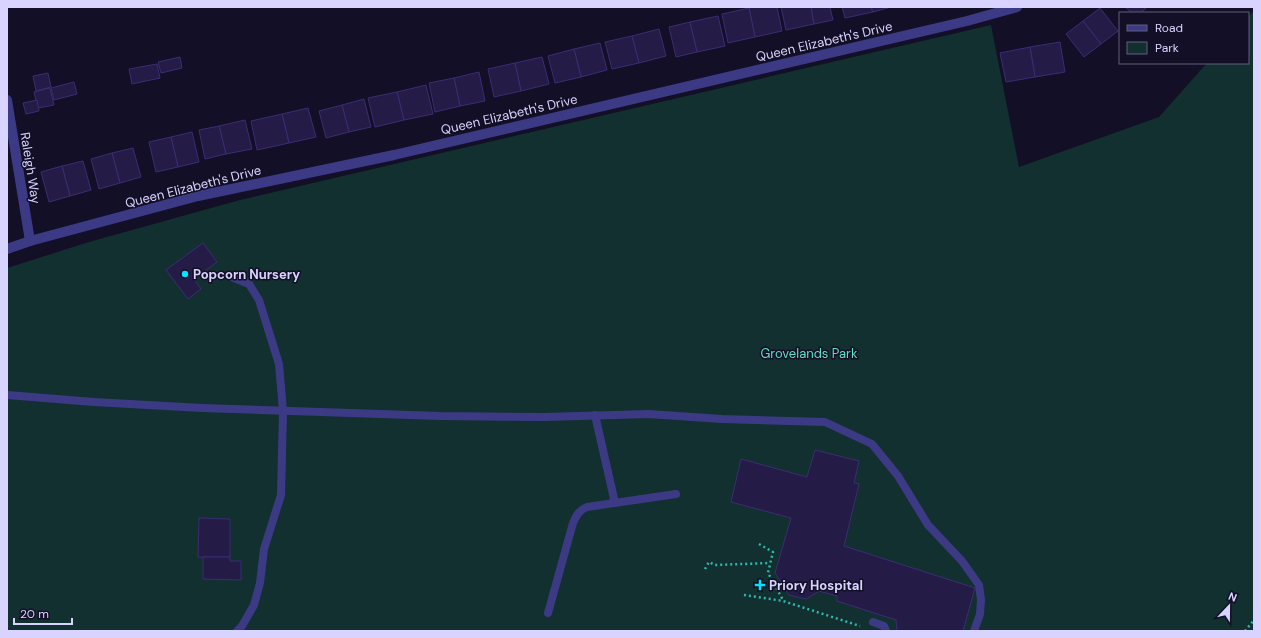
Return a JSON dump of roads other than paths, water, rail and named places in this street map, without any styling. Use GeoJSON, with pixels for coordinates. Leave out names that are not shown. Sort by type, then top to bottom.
{"type":"FeatureCollection","features":[{"type":"Feature","properties":{"kind":"street","name":"Queen Elizabeth's Drive"},"geometry":{"type":"LineString","coordinates":[[7,249],[30,241],[198,196],[394,154],[968,21],[1017,7]]}},
{"type":"Feature","properties":{"kind":"street","name":"Raleigh Way"},"geometry":{"type":"LineString","coordinates":[[7,100],[30,241]]}},
{"type":"Feature","properties":{"kind":"lane"},"geometry":{"type":"LineString","coordinates":[[234,278],[249,284],[259,300],[279,364],[284,410],[281,495],[264,549],[260,583],[254,605],[242,626],[237,631]]}},
{"type":"Feature","properties":{"kind":"lane"},"geometry":{"type":"LineString","coordinates":[[7,395],[102,402],[440,416],[648,414],[722,419],[825,422],[872,444],[898,476],[928,525],[962,561],[979,585],[981,600],[980,614],[974,631]]}},
{"type":"Feature","properties":{"kind":"lane"},"geometry":{"type":"LineString","coordinates":[[596,415],[615,503]]}},
{"type":"Feature","properties":{"kind":"lane"},"geometry":{"type":"LineString","coordinates":[[548,613],[577,515],[582,509],[587,506],[676,494]]}},
{"type":"Feature","properties":{"kind":"lane"},"geometry":{"type":"LineString","coordinates":[[873,622],[884,626],[886,631]]}},
{"type":"Feature","properties":{"kind":"place","name":"Popcorn Nursery"},"geometry":{"type":"Point","coordinates":[185,274]}},
{"type":"Feature","properties":{"kind":"place","name":"Priory Hospital"},"geometry":{"type":"Point","coordinates":[760,585]}},
{"type":"Feature","properties":{"kind":"park label","name":"Grovelands Park"},"geometry":{"type":"Point","coordinates":[809,353]}}]}
